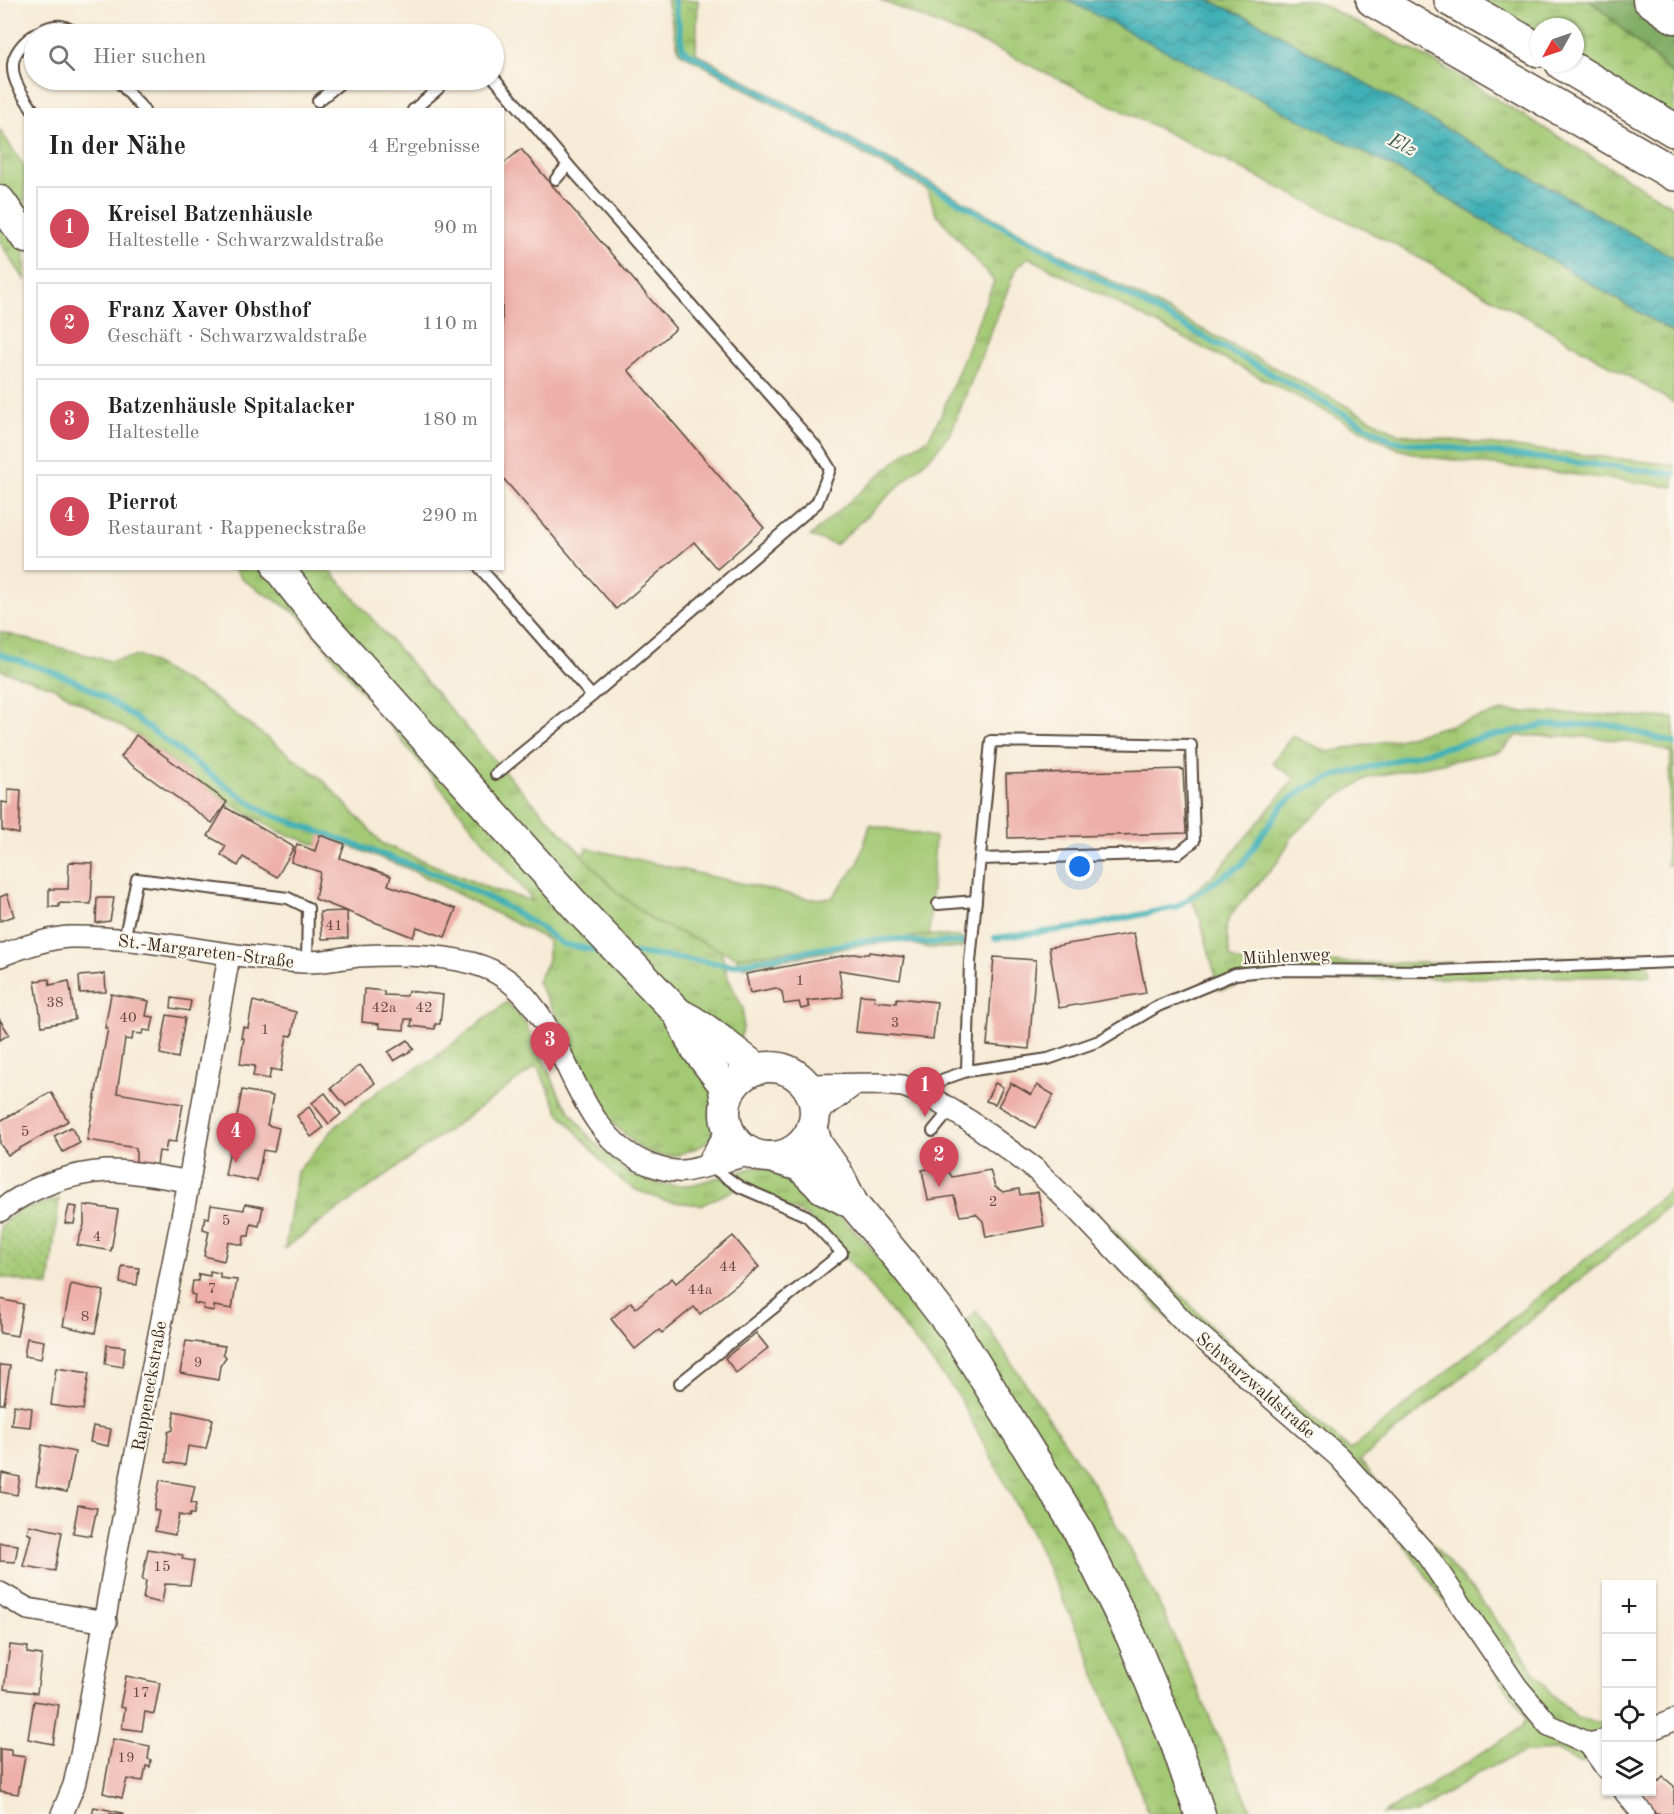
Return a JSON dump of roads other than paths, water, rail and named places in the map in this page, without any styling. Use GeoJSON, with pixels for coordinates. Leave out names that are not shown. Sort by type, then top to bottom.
{"type":"FeatureCollection","features":[{"type":"Feature","properties":{"kind":"highway"},"geometry":{"type":"LineString","coordinates":[[1373,0],[1674,174]]}},
{"type":"Feature","properties":{"kind":"highway"},"geometry":{"type":"LineString","coordinates":[[1451,0],[1530,45]]}},
{"type":"Feature","properties":{"kind":"highway"},"geometry":{"type":"LineString","coordinates":[[1577,72],[1674,130]]}},
{"type":"Feature","properties":{"kind":"main road"},"geometry":{"type":"LineString","coordinates":[[1648,0],[1674,18]]}},
{"type":"Feature","properties":{"kind":"main road"},"geometry":{"type":"LineString","coordinates":[[0,201],[24,235]]}},
{"type":"Feature","properties":{"kind":"main road"},"geometry":{"type":"LineString","coordinates":[[280,570],[320,621],[582,913],[678,1013],[694,1046],[723,1084],[727,1116],[738,1144],[762,1155],[800,1166],[822,1188],[853,1204]]}},
{"type":"Feature","properties":{"kind":"main road"},"geometry":{"type":"LineString","coordinates":[[678,1013],[707,1027],[728,1048],[758,1069]]}},
{"type":"Feature","properties":{"kind":"main road"},"geometry":{"type":"LineString","coordinates":[[727,1116],[729,1093],[741,1077],[758,1069],[771,1067],[785,1070],[806,1085],[814,1105],[813,1121],[817,1144],[837,1172],[853,1204],[955,1331],[1077,1528],[1131,1636],[1176,1744],[1200,1814]]}},
{"type":"Feature","properties":{"kind":"main road"},"geometry":{"type":"LineString","coordinates":[[762,1155],[796,1149],[813,1121]]}},
{"type":"Feature","properties":{"kind":"street","name":"St.-Margareten-Straße"},"geometry":{"type":"LineString","coordinates":[[0,956],[68,937],[123,940],[229,956],[307,963],[401,955],[443,958],[499,974],[531,1003],[555,1042],[592,1115],[613,1141],[636,1159],[664,1170],[684,1171],[707,1164],[762,1155]]}},
{"type":"Feature","properties":{"kind":"street","name":"Rappeneckstraße"},"geometry":{"type":"LineString","coordinates":[[62,1814],[74,1785],[81,1755],[116,1555],[141,1433],[156,1340],[189,1181],[229,956]]}},
{"type":"Feature","properties":{"kind":"street","name":"Schwarzwaldstraße"},"geometry":{"type":"LineString","coordinates":[[806,1085],[903,1086],[927,1095],[951,1109],[1035,1169],[1183,1321],[1339,1458],[1427,1555],[1517,1687],[1548,1725],[1598,1742]]}},
{"type":"Feature","properties":{"kind":"street"},"geometry":{"type":"LineString","coordinates":[[813,1121],[854,1085]]}},
{"type":"Feature","properties":{"kind":"street"},"geometry":{"type":"LineString","coordinates":[[707,1164],[727,1116]]}},
{"type":"Feature","properties":{"kind":"street"},"geometry":{"type":"LineString","coordinates":[[0,1211],[13,1200],[59,1180],[107,1171],[189,1181]]}},
{"type":"Feature","properties":{"kind":"street"},"geometry":{"type":"LineString","coordinates":[[0,1593],[28,1609],[106,1622]]}},
{"type":"Feature","properties":{"kind":"street"},"geometry":{"type":"LineString","coordinates":[[1656,1727],[1674,1720]]}},
{"type":"Feature","properties":{"kind":"street"},"geometry":{"type":"LineString","coordinates":[[1629,1796],[1643,1814]]}},
{"type":"Feature","properties":{"kind":"lane"},"geometry":{"type":"LineString","coordinates":[[24,45],[18,51],[12,68],[21,91],[32,108]]}},
{"type":"Feature","properties":{"kind":"lane"},"geometry":{"type":"LineString","coordinates":[[126,90],[142,108]]}},
{"type":"Feature","properties":{"kind":"lane"},"geometry":{"type":"LineString","coordinates":[[318,101],[332,90]]}},
{"type":"Feature","properties":{"kind":"lane"},"geometry":{"type":"LineString","coordinates":[[415,108],[437,90]]}},
{"type":"Feature","properties":{"kind":"lane"},"geometry":{"type":"LineString","coordinates":[[496,774],[592,696],[817,503],[830,469],[817,448],[504,90]]}},
{"type":"Feature","properties":{"kind":"lane"},"geometry":{"type":"LineString","coordinates":[[556,179],[568,165]]}},
{"type":"Feature","properties":{"kind":"lane"},"geometry":{"type":"LineString","coordinates":[[482,570],[592,696]]}},
{"type":"Feature","properties":{"kind":"lane"},"geometry":{"type":"LineString","coordinates":[[967,1071],[970,962],[991,741],[1191,745],[1194,841],[1179,853],[980,859]]}},
{"type":"Feature","properties":{"kind":"lane"},"geometry":{"type":"LineString","coordinates":[[123,940],[137,879],[288,898],[308,908],[307,963]]}},
{"type":"Feature","properties":{"kind":"lane"},"geometry":{"type":"LineString","coordinates":[[938,904],[976,901]]}},
{"type":"Feature","properties":{"kind":"lane","name":"Mühlenweg"},"geometry":{"type":"LineString","coordinates":[[927,1095],[944,1079],[967,1071],[1048,1059],[1099,1041],[1158,1006],[1235,974],[1274,970],[1436,971],[1674,962]]}},
{"type":"Feature","properties":{"kind":"lane"},"geometry":{"type":"LineString","coordinates":[[933,1131],[951,1109]]}},
{"type":"Feature","properties":{"kind":"lane"},"geometry":{"type":"LineString","coordinates":[[680,1383],[842,1252],[807,1216],[740,1186],[707,1164]]}},
{"type":"Feature","properties":{"kind":"water","name":"Elz"},"geometry":{"type":"Polygon","coordinates":[[[1067,0],[1208,0],[1259,23],[1674,258],[1674,333],[1406,174],[1067,0]]]}},
{"type":"Feature","properties":{"kind":"waterway"},"geometry":{"type":"LineString","coordinates":[[674,0],[683,50],[1393,441],[1674,474]]}},
{"type":"Feature","properties":{"kind":"waterway"},"geometry":{"type":"LineString","coordinates":[[0,654],[80,683],[136,718],[244,799],[267,813],[447,878],[501,904],[540,927],[562,944],[604,952]]}},
{"type":"Feature","properties":{"kind":"waterway"},"geometry":{"type":"LineString","coordinates":[[995,938],[1083,927],[1176,907],[1241,865],[1283,805],[1304,789],[1335,776],[1481,738],[1545,725],[1611,725],[1674,743]]}},
{"type":"Feature","properties":{"kind":"waterway"},"geometry":{"type":"LineString","coordinates":[[635,953],[732,965],[863,941],[899,939],[924,943],[962,942]]}},
{"type":"Feature","properties":{"kind":"place","name":"Batzenhäusle Spitalacker"},"geometry":{"type":"Point","coordinates":[550,1072]}},
{"type":"Feature","properties":{"kind":"place","name":"Kreisel Batzenhäusle"},"geometry":{"type":"Point","coordinates":[925,1117]}},
{"type":"Feature","properties":{"kind":"place","name":"Pierrot"},"geometry":{"type":"Point","coordinates":[236,1163]}},
{"type":"Feature","properties":{"kind":"place","name":"Franz Xaver Obsthof"},"geometry":{"type":"Point","coordinates":[939,1187]}}]}
